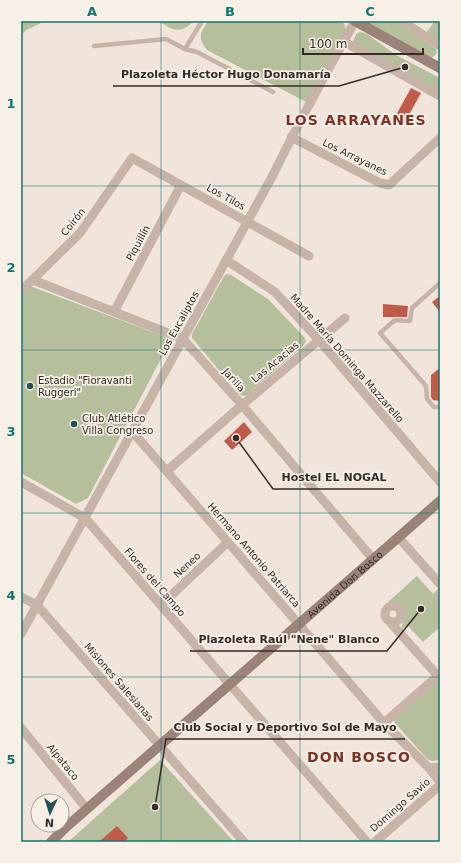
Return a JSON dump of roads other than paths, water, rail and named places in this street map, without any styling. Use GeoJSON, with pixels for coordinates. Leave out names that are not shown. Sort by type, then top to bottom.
{"type":"FeatureCollection","features":[{"type":"Feature","properties":{"kind":"main road"},"geometry":{"type":"LineString","coordinates":[[355,21],[440,68]]}},
{"type":"Feature","properties":{"kind":"main road","name":"Avenida Don Bosco"},"geometry":{"type":"LineString","coordinates":[[51,842],[440,501]]}},
{"type":"Feature","properties":{"kind":"street","name":"Los Eucaliptos"},"geometry":{"type":"LineString","coordinates":[[21,634],[273,175],[291,137],[355,21]]}},
{"type":"Feature","properties":{"kind":"street"},"geometry":{"type":"LineString","coordinates":[[402,21],[440,46]]}},
{"type":"Feature","properties":{"kind":"street"},"geometry":{"type":"LineString","coordinates":[[344,41],[440,96]]}},
{"type":"Feature","properties":{"kind":"street","name":"Los Arrayanes"},"geometry":{"type":"LineString","coordinates":[[291,137],[380,184],[389,185],[440,138]]}},
{"type":"Feature","properties":{"kind":"street","name":"Los Tilos"},"geometry":{"type":"LineString","coordinates":[[132,158],[309,256]]}},
{"type":"Feature","properties":{"kind":"street","name":"Coirón"},"geometry":{"type":"LineString","coordinates":[[21,291],[80,233],[132,158]]}},
{"type":"Feature","properties":{"kind":"street","name":"Piquillín"},"geometry":{"type":"LineString","coordinates":[[114,312],[181,185]]}},
{"type":"Feature","properties":{"kind":"street","name":"Madre María Dominga Mazzarello"},"geometry":{"type":"LineString","coordinates":[[226,260],[275,292],[319,340],[440,482]]}},
{"type":"Feature","properties":{"kind":"street","name":"Jarilla"},"geometry":{"type":"LineString","coordinates":[[33,280],[183,340],[242,405],[373,559]]}},
{"type":"Feature","properties":{"kind":"street","name":"Las Acacias"},"geometry":{"type":"LineString","coordinates":[[167,471],[345,318]]}},
{"type":"Feature","properties":{"kind":"street","name":"Hermano Antonio Patriarca"},"geometry":{"type":"LineString","coordinates":[[132,431],[384,723],[440,782]]}},
{"type":"Feature","properties":{"kind":"street","name":"Flores del Campo"},"geometry":{"type":"LineString","coordinates":[[21,482],[85,518],[367,842]]}},
{"type":"Feature","properties":{"kind":"street"},"geometry":{"type":"LineString","coordinates":[[398,537],[440,584]]}},
{"type":"Feature","properties":{"kind":"street","name":"Neneo"},"geometry":{"type":"LineString","coordinates":[[161,605],[228,542]]}},
{"type":"Feature","properties":{"kind":"street","name":"Misiones Salesianas"},"geometry":{"type":"LineString","coordinates":[[21,597],[37,605],[244,842]]}},
{"type":"Feature","properties":{"kind":"street"},"geometry":{"type":"LineString","coordinates":[[440,598],[440,604]]}},
{"type":"Feature","properties":{"kind":"street"},"geometry":{"type":"LineString","coordinates":[[384,723],[439,675],[390,622]]}},
{"type":"Feature","properties":{"kind":"street","name":"Alpataco"},"geometry":{"type":"LineString","coordinates":[[21,728],[87,809]]}},
{"type":"Feature","properties":{"kind":"street","name":"Domingo Savio"},"geometry":{"type":"LineString","coordinates":[[428,768],[440,767]]}},
{"type":"Feature","properties":{"kind":"street","name":"Domingo Savio"},"geometry":{"type":"LineString","coordinates":[[374,842],[440,785]]}},
{"type":"Feature","properties":{"kind":"lane"},"geometry":{"type":"LineString","coordinates":[[185,49],[202,21]]}},
{"type":"Feature","properties":{"kind":"lane"},"geometry":{"type":"LineString","coordinates":[[94,46],[166,39],[185,49],[197,52],[273,92]]}},
{"type":"Feature","properties":{"kind":"lane"},"geometry":{"type":"LineString","coordinates":[[440,283],[412,308],[410,321],[394,320],[380,333],[426,386],[427,399],[434,407],[440,407]]}},
{"type":"Feature","properties":{"kind":"place","name":"Plazoleta Héctor Hugo Donamaría"},"geometry":{"type":"Point","coordinates":[405,67]}},
{"type":"Feature","properties":{"kind":"place","name":"Estadio \"Fioravanti Ruggeri\""},"geometry":{"type":"Point","coordinates":[30,386]}},
{"type":"Feature","properties":{"kind":"place","name":"Club Atlético Villa Congreso"},"geometry":{"type":"Point","coordinates":[74,424]}},
{"type":"Feature","properties":{"kind":"place","name":"Hostel EL NOGAL"},"geometry":{"type":"Point","coordinates":[236,438]}},
{"type":"Feature","properties":{"kind":"place","name":"Plazoleta Raúl \"Nene\" Blanco"},"geometry":{"type":"Point","coordinates":[421,609]}},
{"type":"Feature","properties":{"kind":"place","name":"Club Social y Deportivo Sol de Mayo"},"geometry":{"type":"Point","coordinates":[155,807]}},
{"type":"Feature","properties":{"kind":"district","name":"LOS ARRAYANES"},"geometry":{"type":"Point","coordinates":[356,120]}},
{"type":"Feature","properties":{"kind":"district","name":"DON BOSCO"},"geometry":{"type":"Point","coordinates":[359,757]}}]}
